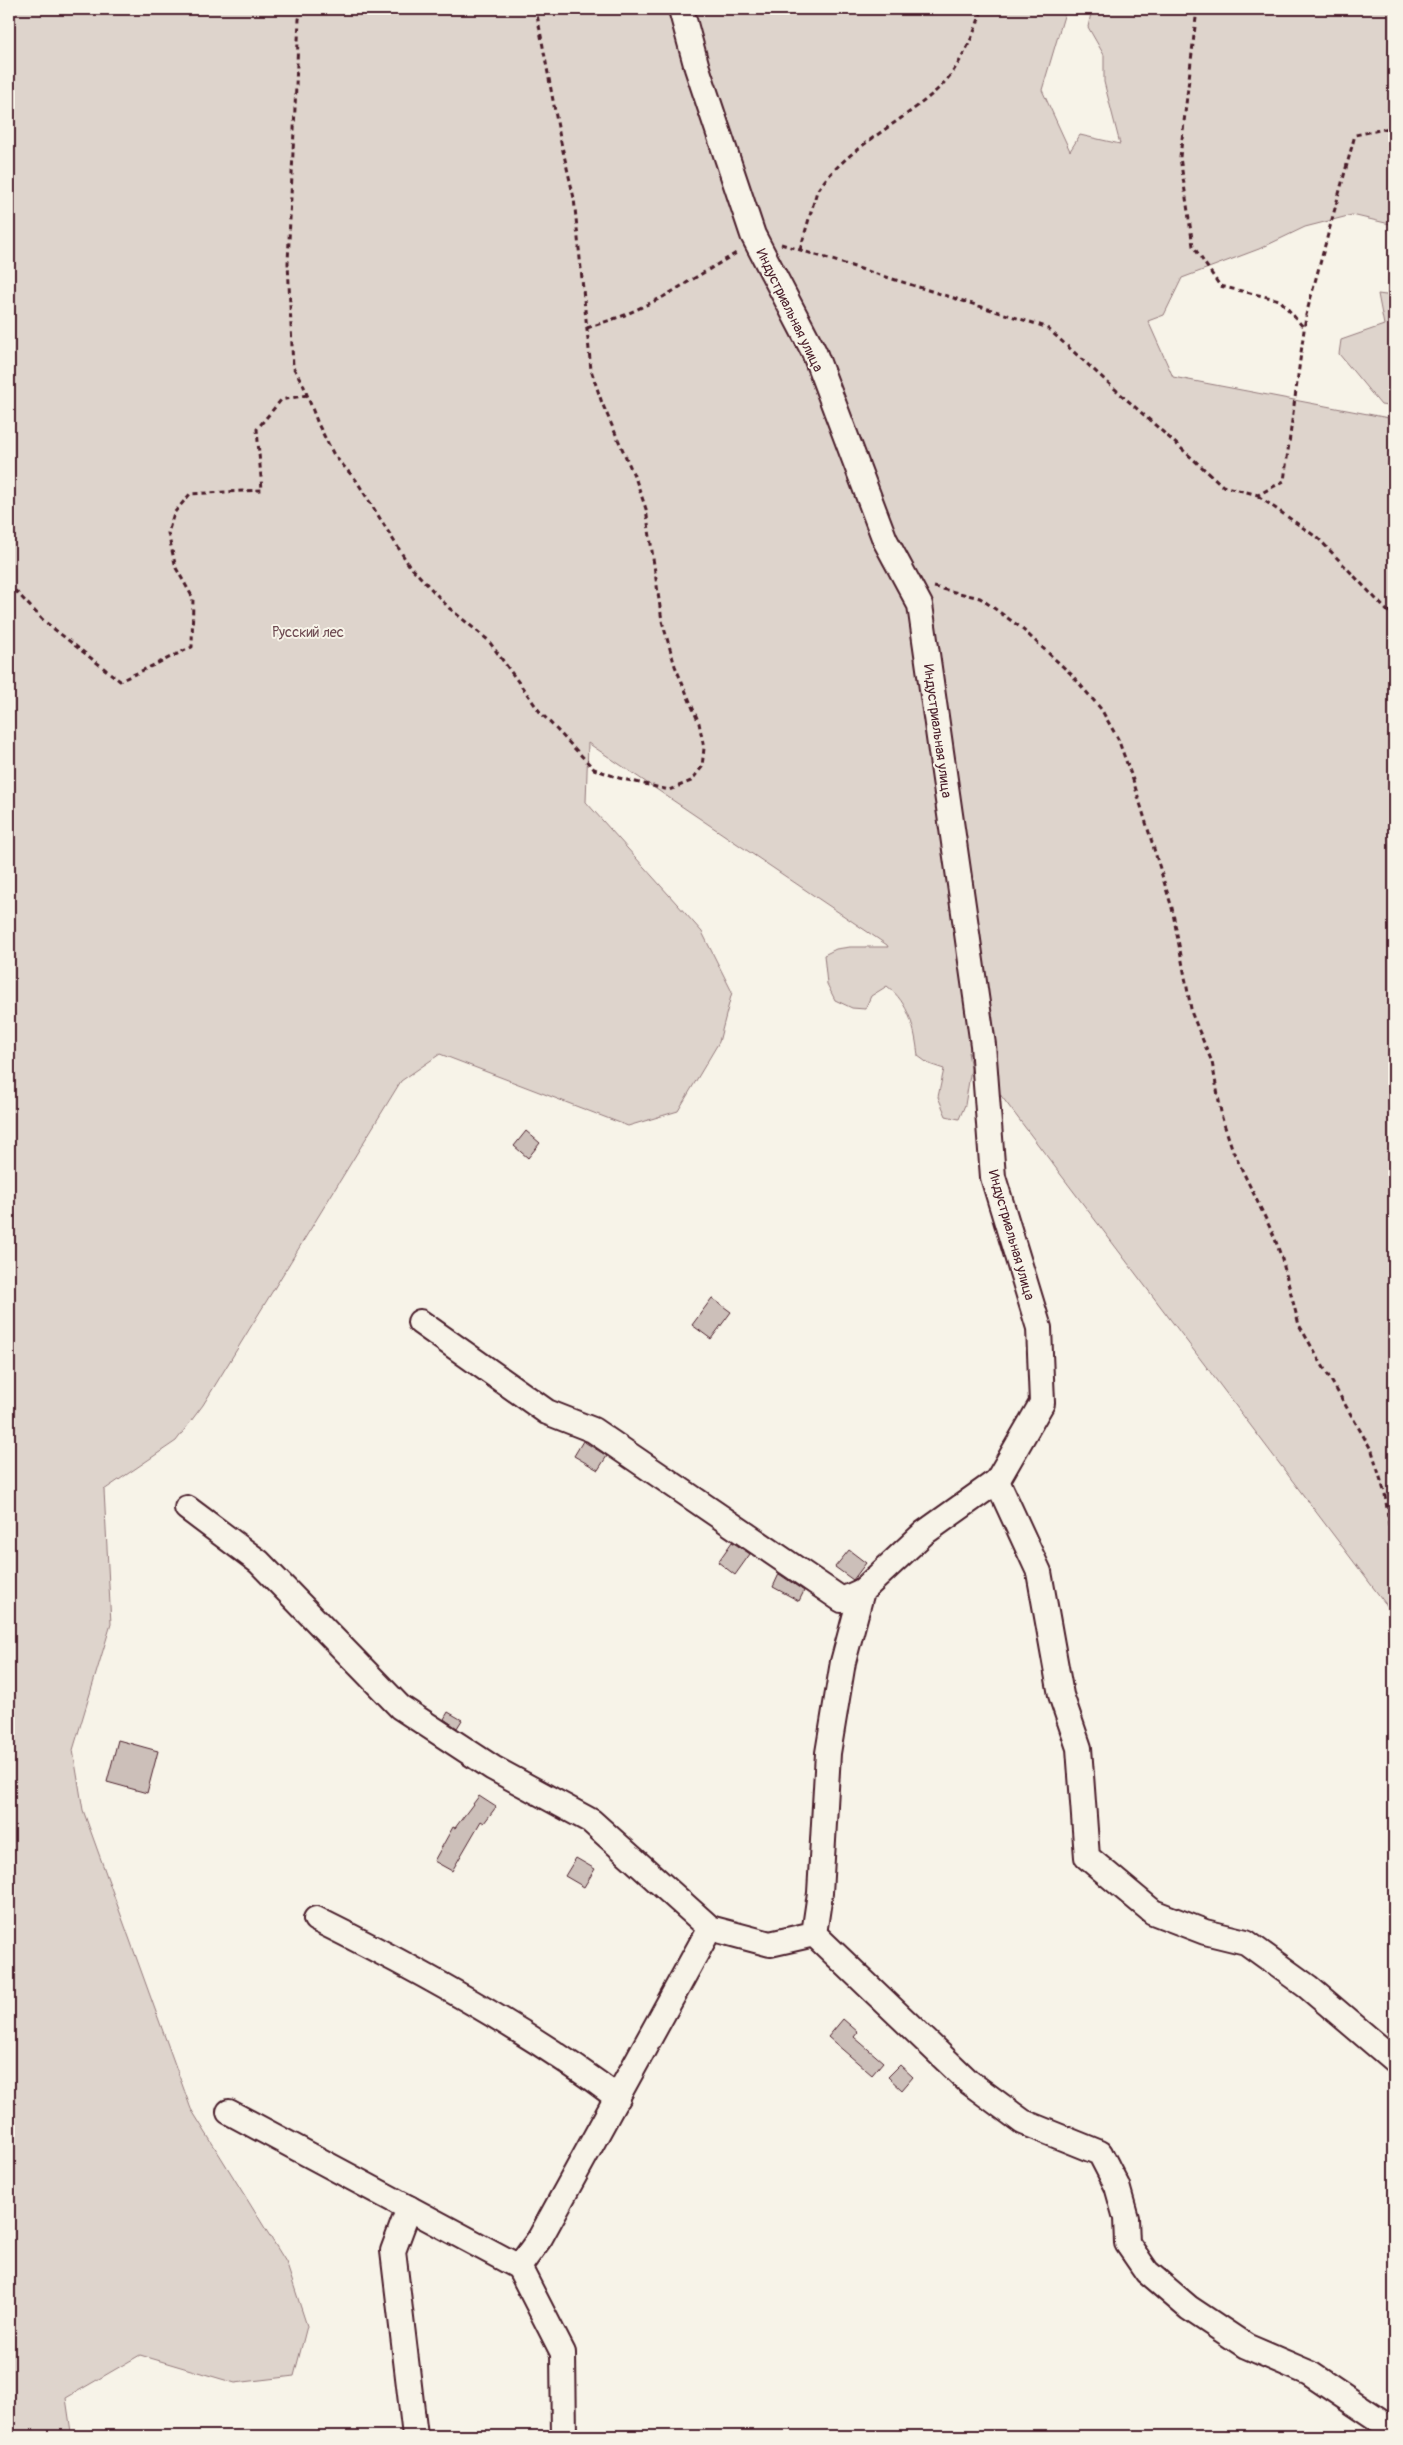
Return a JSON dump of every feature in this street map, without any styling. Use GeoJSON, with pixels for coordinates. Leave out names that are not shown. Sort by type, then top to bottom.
{"type":"FeatureCollection","features":[{"type":"Feature","properties":{"kind":"street","name":"Индустриальная улица"},"geometry":{"type":"LineString","coordinates":[[681,9],[697,68],[754,235],[814,352],[885,540],[920,605],[983,1045],[993,1177],[1039,1328],[1042,1403],[997,1481]]}},
{"type":"Feature","properties":{"kind":"street"},"geometry":{"type":"LineString","coordinates":[[420,1322],[547,1412],[593,1430],[842,1600],[862,1591],[924,1533],[997,1481],[1039,1572],[1061,1695],[1079,1748],[1086,1857],[1153,1912],[1205,1932],[1246,1942],[1308,1987],[1394,2060]]}},
{"type":"Feature","properties":{"kind":"street"},"geometry":{"type":"LineString","coordinates":[[186,1508],[259,1562],[400,1707],[493,1768],[591,1821],[710,1928],[770,1944],[814,1934]]}},
{"type":"Feature","properties":{"kind":"street"},"geometry":{"type":"LineString","coordinates":[[814,1934],[820,1894],[828,1753],[843,1662],[862,1591]]}},
{"type":"Feature","properties":{"kind":"street"},"geometry":{"type":"LineString","coordinates":[[316,1919],[378,1950],[565,2058],[618,2098]]}},
{"type":"Feature","properties":{"kind":"street"},"geometry":{"type":"LineString","coordinates":[[519,2267],[540,2238],[710,1928]]}},
{"type":"Feature","properties":{"kind":"street"},"geometry":{"type":"LineString","coordinates":[[814,1934],[969,2082],[1023,2122],[1100,2153],[1117,2186],[1126,2218],[1127,2243],[1147,2272],[1189,2308],[1246,2346],[1309,2373],[1394,2430]]}},
{"type":"Feature","properties":{"kind":"street"},"geometry":{"type":"LineString","coordinates":[[229,2112],[519,2267],[563,2353],[564,2436]]}},
{"type":"Feature","properties":{"kind":"street"},"geometry":{"type":"LineString","coordinates":[[409,2208],[393,2250],[414,2436]]}},
{"type":"Feature","properties":{"kind":"path"},"geometry":{"type":"LineString","coordinates":[[302,9],[299,18],[288,263],[293,367],[334,456],[356,480],[409,565],[449,608],[488,640],[540,712],[594,769],[619,778],[669,790],[691,781],[702,767],[704,748],[699,723],[675,666],[662,621],[646,509],[636,480],[602,404],[591,370],[574,198],[560,138],[536,9]]}},
{"type":"Feature","properties":{"kind":"path"},"geometry":{"type":"LineString","coordinates":[[800,250],[817,191],[823,183],[853,153],[939,88],[952,72],[965,50],[982,9]]}},
{"type":"Feature","properties":{"kind":"path"},"geometry":{"type":"LineString","coordinates":[[1197,9],[1180,158],[1193,246],[1220,286],[1280,300],[1304,328]]}},
{"type":"Feature","properties":{"kind":"path"},"geometry":{"type":"LineString","coordinates":[[1258,496],[1284,481],[1304,328],[1355,134],[1394,127]]}},
{"type":"Feature","properties":{"kind":"path"},"geometry":{"type":"LineString","coordinates":[[587,328],[625,315],[663,297],[741,250],[754,235],[1046,327],[1223,486],[1258,496],[1319,539],[1394,618]]}},
{"type":"Feature","properties":{"kind":"path"},"geometry":{"type":"LineString","coordinates":[[9,584],[44,621],[120,681],[192,647],[193,598],[176,568],[168,533],[174,513],[190,494],[262,490],[257,429],[281,400],[307,395]]}},
{"type":"Feature","properties":{"kind":"path"},"geometry":{"type":"LineString","coordinates":[[907,580],[980,598],[1020,627],[1071,674],[1101,709],[1118,739],[1133,780],[1172,908],[1192,1014],[1212,1062],[1222,1118],[1233,1151],[1274,1236],[1282,1259],[1299,1326],[1372,1451],[1385,1494],[1394,1563]]}},
{"type":"Feature","properties":{"kind":"green space","name":"Русский лес"},"geometry":{"type":"Polygon","coordinates":[[[9,9],[1066,9],[1042,90],[1070,151],[1080,135],[1120,144],[1104,82],[1104,55],[1088,27],[1092,9],[1394,9],[1394,225],[1352,215],[1305,227],[1259,249],[1182,278],[1164,315],[1148,321],[1173,377],[1394,419],[1394,1615],[968,1052],[971,1069],[965,1105],[959,1119],[946,1116],[938,1097],[944,1069],[929,1064],[918,1056],[910,1017],[895,993],[887,986],[871,996],[865,1009],[852,1008],[835,1000],[827,984],[824,955],[836,949],[888,947],[887,945],[588,743],[586,802],[702,932],[732,992],[719,1042],[678,1111],[628,1126],[440,1054],[401,1081],[203,1405],[176,1441],[104,1490],[111,1624],[73,1750],[83,1810],[191,2109],[286,2262],[307,2326],[294,2376],[235,2383],[140,2355],[66,2398],[71,2432],[79,2436],[9,2436],[9,9]]]}},
{"type":"Feature","properties":{"kind":"green space"},"geometry":{"type":"Polygon","coordinates":[[[1378,294],[1394,296],[1394,407],[1381,405],[1339,354],[1341,340],[1384,325],[1378,294]]]}},
{"type":"Feature","properties":{"kind":"building"},"geometry":{"type":"Polygon","coordinates":[[[526,1131],[540,1143],[528,1158],[514,1146],[526,1131]]]}},
{"type":"Feature","properties":{"kind":"building"},"geometry":{"type":"Polygon","coordinates":[[[712,1298],[731,1312],[711,1339],[692,1325],[712,1298]]]}},
{"type":"Feature","properties":{"kind":"building"},"geometry":{"type":"Polygon","coordinates":[[[583,1441],[607,1456],[598,1470],[574,1456],[583,1441]]]}},
{"type":"Feature","properties":{"kind":"building"},"geometry":{"type":"Polygon","coordinates":[[[732,1542],[750,1554],[735,1575],[718,1562],[732,1542]]]}},
{"type":"Feature","properties":{"kind":"building"},"geometry":{"type":"Polygon","coordinates":[[[849,1550],[866,1563],[853,1580],[835,1567],[849,1550]]]}},
{"type":"Feature","properties":{"kind":"building"},"geometry":{"type":"Polygon","coordinates":[[[779,1574],[804,1591],[799,1601],[773,1587],[779,1574]]]}},
{"type":"Feature","properties":{"kind":"building"},"geometry":{"type":"Polygon","coordinates":[[[448,1712],[462,1720],[457,1728],[444,1719],[448,1712]]]}},
{"type":"Feature","properties":{"kind":"building"},"geometry":{"type":"Polygon","coordinates":[[[118,1740],[158,1751],[147,1793],[107,1782],[118,1740]]]}},
{"type":"Feature","properties":{"kind":"building"},"geometry":{"type":"Polygon","coordinates":[[[479,1796],[496,1807],[484,1823],[481,1821],[452,1871],[434,1861],[453,1827],[455,1828],[479,1796]]]}},
{"type":"Feature","properties":{"kind":"building"},"geometry":{"type":"Polygon","coordinates":[[[576,1858],[595,1869],[584,1887],[565,1876],[576,1858]]]}},
{"type":"Feature","properties":{"kind":"building"},"geometry":{"type":"Polygon","coordinates":[[[843,2019],[858,2032],[854,2037],[883,2062],[872,2075],[828,2037],[843,2019]]]}},
{"type":"Feature","properties":{"kind":"building"},"geometry":{"type":"Polygon","coordinates":[[[900,2065],[913,2077],[902,2090],[888,2077],[900,2065]]]}}]}
